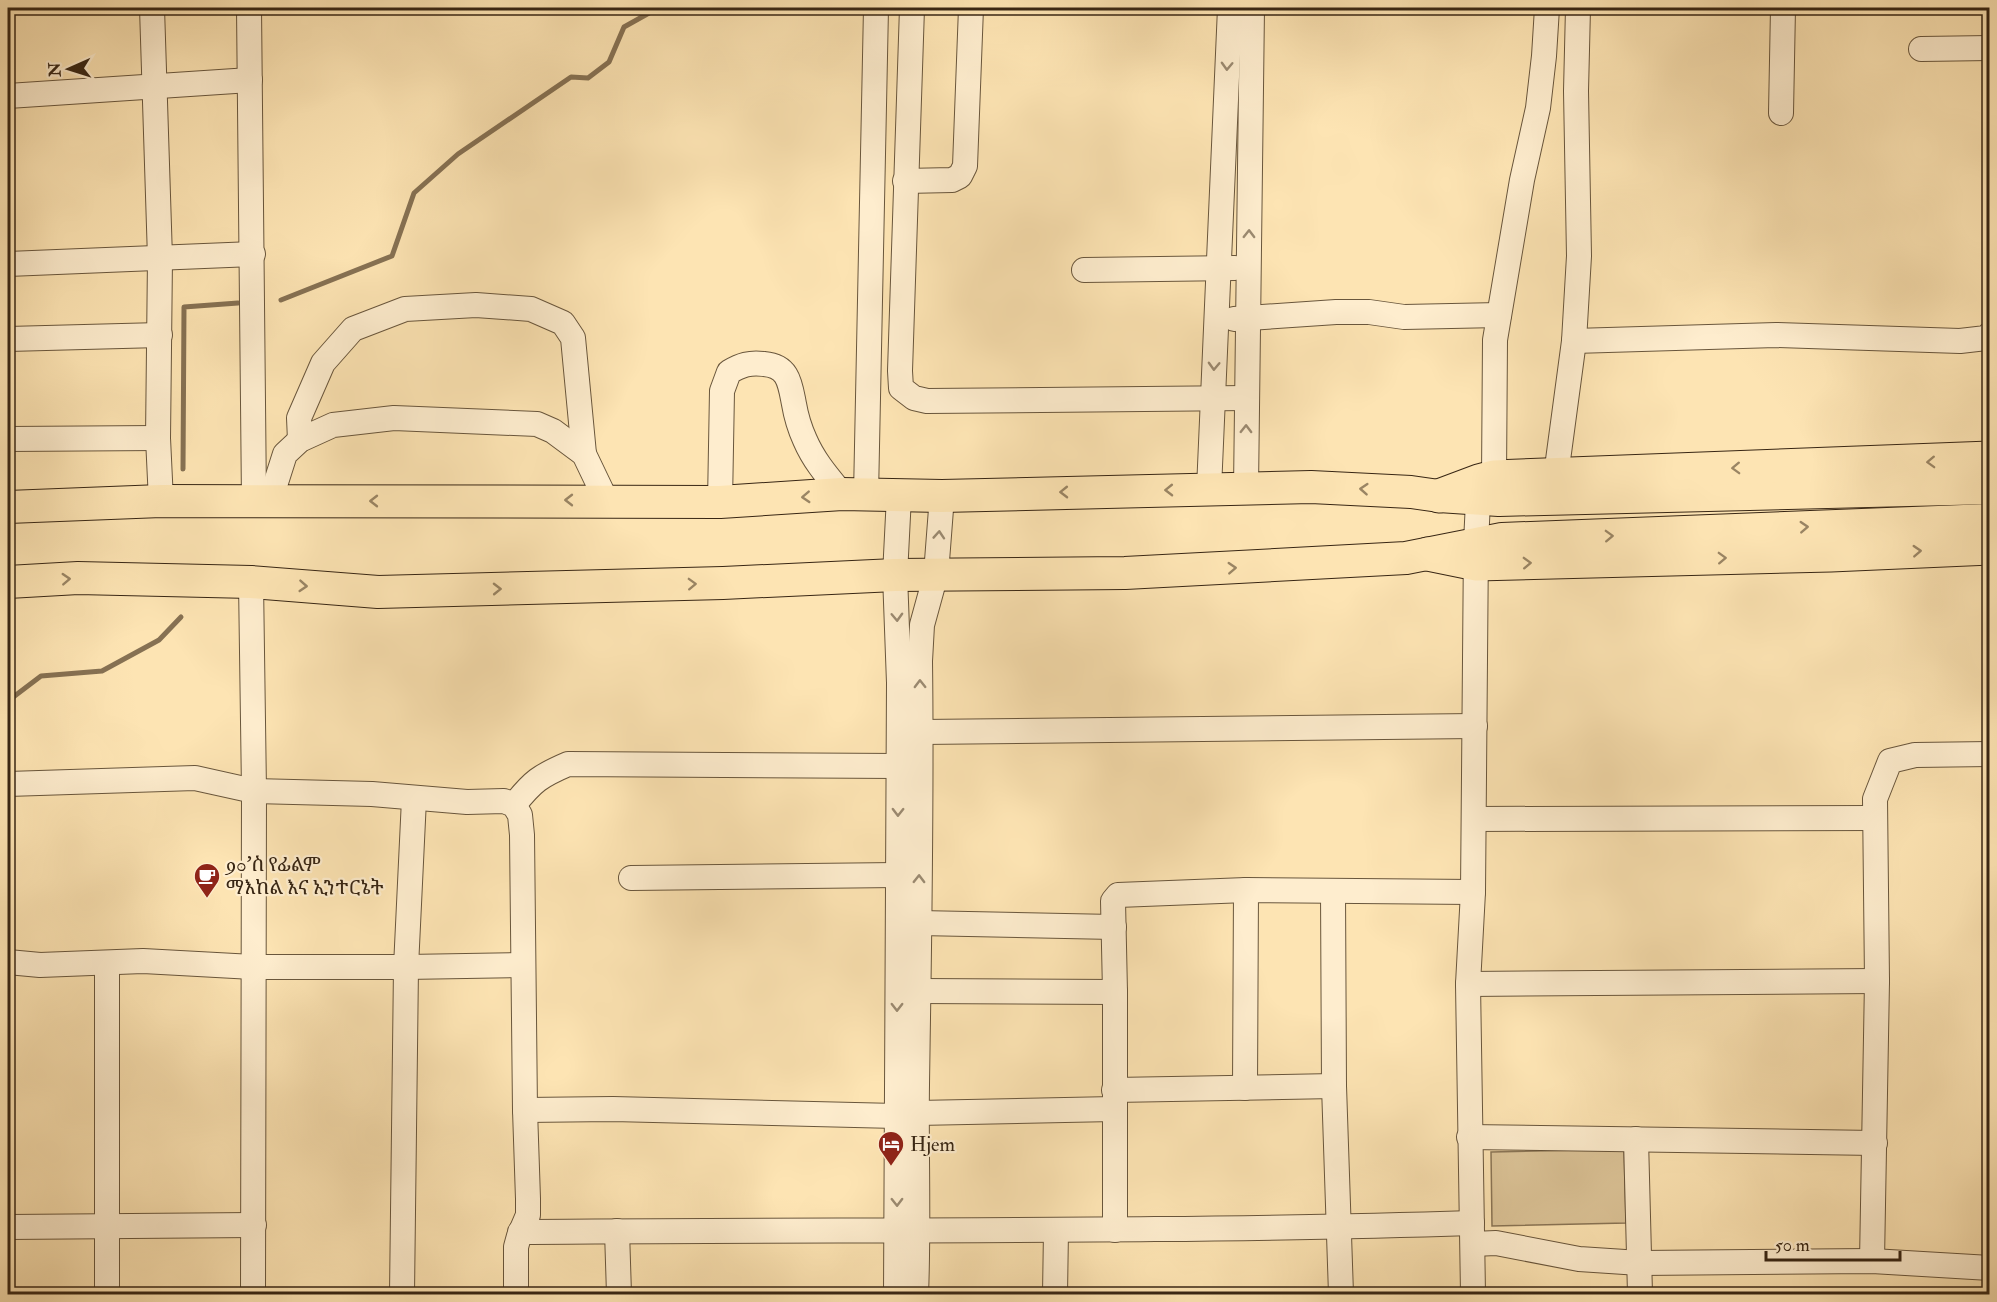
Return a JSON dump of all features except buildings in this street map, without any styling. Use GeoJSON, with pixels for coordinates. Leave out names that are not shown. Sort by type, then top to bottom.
{"type":"FeatureCollection","features":[{"type":"Feature","properties":{"kind":"highway"},"geometry":{"type":"LineString","coordinates":[[1438,496],[1484,485],[1556,475],[1989,458]]}},
{"type":"Feature","properties":{"kind":"highway"},"geometry":{"type":"LineString","coordinates":[[1428,554],[1808,556],[1989,548]]}},
{"type":"Feature","properties":{"kind":"main road"},"geometry":{"type":"LineString","coordinates":[[1484,485],[1499,500],[1989,488]]}},
{"type":"Feature","properties":{"kind":"main road"},"geometry":{"type":"LineString","coordinates":[[8,507],[161,501],[720,502],[854,495],[942,496],[1246,488],[1339,488],[1411,492],[1438,496]]}},
{"type":"Feature","properties":{"kind":"main road"},"geometry":{"type":"LineString","coordinates":[[1476,554],[1502,539],[1989,520]]}},
{"type":"Feature","properties":{"kind":"main road"},"geometry":{"type":"LineString","coordinates":[[8,582],[78,578],[251,582],[378,592],[723,583],[895,575],[1125,573],[1406,558],[1428,554]]}},
{"type":"Feature","properties":{"kind":"street"},"geometry":{"type":"LineString","coordinates":[[152,8],[160,258],[158,438],[161,501]]}},
{"type":"Feature","properties":{"kind":"street"},"geometry":{"type":"LineString","coordinates":[[249,8],[253,255],[262,501]]}},
{"type":"Feature","properties":{"kind":"street"},"geometry":{"type":"LineString","coordinates":[[854,495],[876,8]]}},
{"type":"Feature","properties":{"kind":"street"},"geometry":{"type":"LineString","coordinates":[[912,8],[900,371],[902,388],[907,394],[927,401],[1246,398]]}},
{"type":"Feature","properties":{"kind":"street"},"geometry":{"type":"LineString","coordinates":[[905,181],[952,180],[960,176],[965,166],[970,8]]}},
{"type":"Feature","properties":{"kind":"street"},"geometry":{"type":"LineString","coordinates":[[1209,489],[1230,8]]}},
{"type":"Feature","properties":{"kind":"street"},"geometry":{"type":"LineString","coordinates":[[1246,488],[1252,8]]}},
{"type":"Feature","properties":{"kind":"street"},"geometry":{"type":"LineString","coordinates":[[1473,1294],[1468,984],[1473,892],[1476,554],[1499,315],[1516,226],[1522,180],[1538,108],[1544,56],[1546,8]]}},
{"type":"Feature","properties":{"kind":"street"},"geometry":{"type":"LineString","coordinates":[[1556,475],[1574,340],[1579,256],[1576,90],[1578,8]]}},
{"type":"Feature","properties":{"kind":"street"},"geometry":{"type":"LineString","coordinates":[[1781,114],[1783,8]]}},
{"type":"Feature","properties":{"kind":"street"},"geometry":{"type":"LineString","coordinates":[[1921,49],[1989,48]]}},
{"type":"Feature","properties":{"kind":"street"},"geometry":{"type":"LineString","coordinates":[[8,96],[250,80]]}},
{"type":"Feature","properties":{"kind":"street"},"geometry":{"type":"LineString","coordinates":[[8,264],[253,255]]}},
{"type":"Feature","properties":{"kind":"street"},"geometry":{"type":"LineString","coordinates":[[1084,270],[1248,268]]}},
{"type":"Feature","properties":{"kind":"street"},"geometry":{"type":"LineString","coordinates":[[300,440],[299,418],[323,363],[353,329],[405,309],[476,305],[531,309],[563,323],[573,338],[584,454],[606,500]]}},
{"type":"Feature","properties":{"kind":"street"},"geometry":{"type":"LineString","coordinates":[[1216,321],[1336,312],[1369,312],[1404,317],[1499,315]]}},
{"type":"Feature","properties":{"kind":"street"},"geometry":{"type":"LineString","coordinates":[[1574,340],[1776,335],[1960,341],[1986,338],[1989,334]]}},
{"type":"Feature","properties":{"kind":"street"},"geometry":{"type":"LineString","coordinates":[[8,339],[160,335]]}},
{"type":"Feature","properties":{"kind":"street"},"geometry":{"type":"LineString","coordinates":[[720,502],[722,391],[729,372],[741,364],[756,363],[774,365],[783,372],[791,383],[794,406],[804,438],[815,461],[854,495]]}},
{"type":"Feature","properties":{"kind":"street"},"geometry":{"type":"LineString","coordinates":[[262,501],[285,454],[300,440],[333,425],[394,418],[537,424],[553,431],[584,454]]}},
{"type":"Feature","properties":{"kind":"street"},"geometry":{"type":"LineString","coordinates":[[8,439],[158,438]]}},
{"type":"Feature","properties":{"kind":"street"},"geometry":{"type":"LineString","coordinates":[[899,496],[895,575],[899,683],[897,875],[907,1114],[908,1230],[916,1294]]}},
{"type":"Feature","properties":{"kind":"street"},"geometry":{"type":"LineString","coordinates":[[907,1114],[919,991],[920,660],[922,625],[936,574],[942,496]]}},
{"type":"Feature","properties":{"kind":"street"},"geometry":{"type":"LineString","coordinates":[[251,582],[254,792],[253,1294]]}},
{"type":"Feature","properties":{"kind":"street"},"geometry":{"type":"LineString","coordinates":[[921,732],[1475,726]]}},
{"type":"Feature","properties":{"kind":"street"},"geometry":{"type":"LineString","coordinates":[[1872,1261],[1877,981],[1875,799],[1890,761],[1915,755],[1989,754]]}},
{"type":"Feature","properties":{"kind":"street"},"geometry":{"type":"LineString","coordinates":[[514,804],[531,784],[543,775],[568,764],[899,766]]}},
{"type":"Feature","properties":{"kind":"street"},"geometry":{"type":"LineString","coordinates":[[8,784],[195,778],[254,792],[372,794],[467,802],[504,801],[514,804],[519,815],[522,835],[528,1215],[516,1246],[516,1294]]}},
{"type":"Feature","properties":{"kind":"street"},"geometry":{"type":"LineString","coordinates":[[402,1294],[406,967],[414,799]]}},
{"type":"Feature","properties":{"kind":"street"},"geometry":{"type":"LineString","coordinates":[[1474,819],[1875,818]]}},
{"type":"Feature","properties":{"kind":"street"},"geometry":{"type":"LineString","coordinates":[[631,878],[897,875]]}},
{"type":"Feature","properties":{"kind":"street"},"geometry":{"type":"LineString","coordinates":[[1115,1230],[1113,901],[1118,895],[1246,890],[1473,892]]}},
{"type":"Feature","properties":{"kind":"street"},"geometry":{"type":"LineString","coordinates":[[1245,1088],[1246,890]]}},
{"type":"Feature","properties":{"kind":"street"},"geometry":{"type":"LineString","coordinates":[[1333,891],[1334,1086],[1341,1294]]}},
{"type":"Feature","properties":{"kind":"street"},"geometry":{"type":"LineString","coordinates":[[919,923],[1114,927]]}},
{"type":"Feature","properties":{"kind":"street"},"geometry":{"type":"LineString","coordinates":[[8,962],[40,965],[143,961],[253,967],[523,965]]}},
{"type":"Feature","properties":{"kind":"street"},"geometry":{"type":"LineString","coordinates":[[107,963],[107,1294]]}},
{"type":"Feature","properties":{"kind":"street"},"geometry":{"type":"LineString","coordinates":[[1468,984],[1877,981]]}},
{"type":"Feature","properties":{"kind":"street"},"geometry":{"type":"LineString","coordinates":[[919,991],[1115,992]]}},
{"type":"Feature","properties":{"kind":"street"},"geometry":{"type":"LineString","coordinates":[[525,1110],[613,1109],[907,1114],[1245,1088],[1334,1086]]}},
{"type":"Feature","properties":{"kind":"street"},"geometry":{"type":"LineString","coordinates":[[1469,1137],[1875,1143]]}},
{"type":"Feature","properties":{"kind":"street"},"geometry":{"type":"LineString","coordinates":[[1636,1139],[1640,1294]]}},
{"type":"Feature","properties":{"kind":"street"},"geometry":{"type":"LineString","coordinates":[[8,1227],[254,1225]]}},
{"type":"Feature","properties":{"kind":"street"},"geometry":{"type":"LineString","coordinates":[[520,1232],[1338,1227],[1473,1233],[1496,1243],[1579,1259],[1640,1263],[1872,1261],[1989,1268]]}},
{"type":"Feature","properties":{"kind":"street"},"geometry":{"type":"LineString","coordinates":[[896,1294],[908,1230]]}},
{"type":"Feature","properties":{"kind":"street"},"geometry":{"type":"LineString","coordinates":[[1055,1294],[1056,1230]]}},
{"type":"Feature","properties":{"kind":"street"},"geometry":{"type":"LineString","coordinates":[[617,1231],[620,1294]]}},
{"type":"Feature","properties":{"kind":"shaded area"},"geometry":{"type":"Polygon","coordinates":[[[1624,1149],[1626,1223],[1492,1226],[1491,1152],[1624,1149]]]}},
{"type":"Feature","properties":{"kind":"waterway"},"geometry":{"type":"LineString","coordinates":[[281,300],[392,256],[414,193],[458,154],[571,77],[588,78],[609,62],[624,27],[658,8]]}},
{"type":"Feature","properties":{"kind":"waterway"},"geometry":{"type":"LineString","coordinates":[[183,469],[184,307],[238,303]]}},
{"type":"Feature","properties":{"kind":"waterway"},"geometry":{"type":"LineString","coordinates":[[8,701],[41,676],[102,671],[159,640],[181,617]]}},
{"type":"Feature","properties":{"kind":"place","name":"90'ስ የፊልም ማእከል እና ኢንተርኔት"},"geometry":{"type":"Point","coordinates":[207,899]}},
{"type":"Feature","properties":{"kind":"place","name":"Hjem"},"geometry":{"type":"Point","coordinates":[891,1167]}}]}
